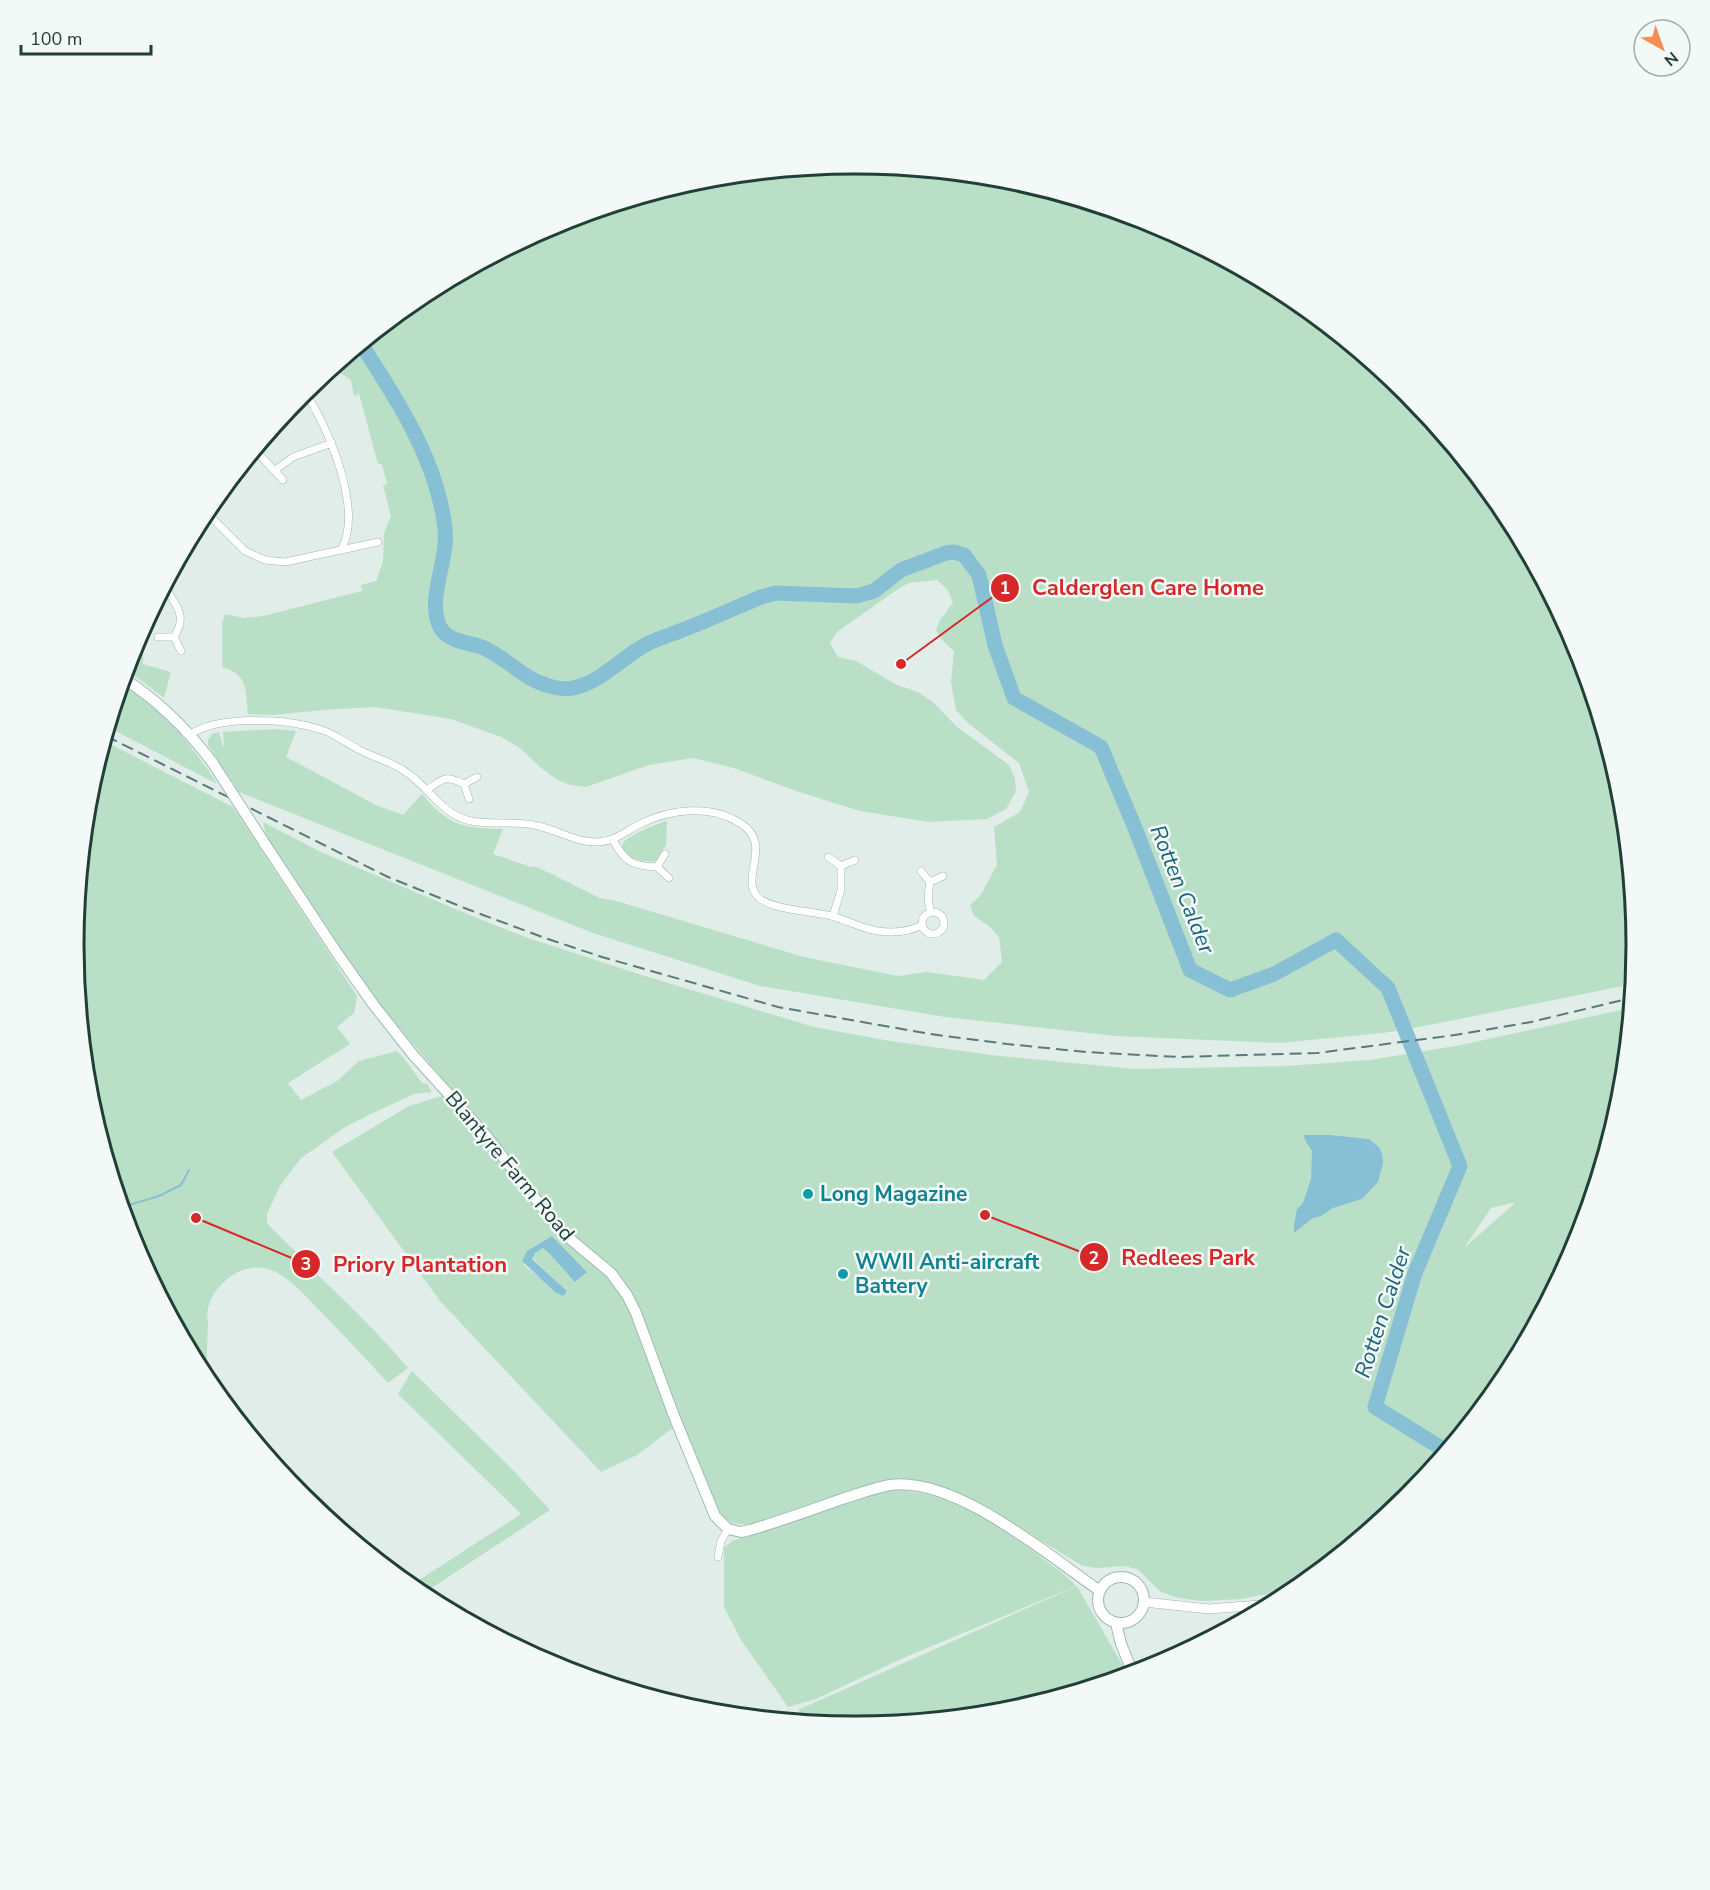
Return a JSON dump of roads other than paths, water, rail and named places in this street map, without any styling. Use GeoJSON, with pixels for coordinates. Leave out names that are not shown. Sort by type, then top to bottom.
{"type":"FeatureCollection","features":[{"type":"Feature","properties":{"kind":"main road","name":"Blantyre Farm Road"},"geometry":{"type":"LineString","coordinates":[[130,683],[159,704],[190,735],[212,762],[337,954],[390,1026],[484,1133],[556,1225],[621,1284],[636,1313],[711,1509],[728,1529]]}},
{"type":"Feature","properties":{"kind":"main road"},"geometry":{"type":"LineString","coordinates":[[728,1529],[741,1532],[750,1530],[880,1487],[917,1486],[953,1497],[990,1515],[1100,1591]]}},
{"type":"Feature","properties":{"kind":"main road"},"geometry":{"type":"LineString","coordinates":[[1127,1578],[1140,1587],[1144,1602],[1137,1617],[1131,1621],[1116,1623],[1108,1620],[1099,1609],[1100,1591],[1106,1582],[1127,1578]]}},
{"type":"Feature","properties":{"kind":"main road"},"geometry":{"type":"LineString","coordinates":[[1116,1623],[1130,1665]]}},
{"type":"Feature","properties":{"kind":"street"},"geometry":{"type":"LineString","coordinates":[[310,400],[324,424],[340,466],[349,519],[348,534],[341,550]]}},
{"type":"Feature","properties":{"kind":"street"},"geometry":{"type":"LineString","coordinates":[[274,471],[293,457],[332,443]]}},
{"type":"Feature","properties":{"kind":"street"},"geometry":{"type":"LineString","coordinates":[[260,455],[283,480]]}},
{"type":"Feature","properties":{"kind":"street"},"geometry":{"type":"LineString","coordinates":[[213,519],[244,550],[265,560],[285,562],[378,542]]}},
{"type":"Feature","properties":{"kind":"street"},"geometry":{"type":"LineString","coordinates":[[169,594],[182,619],[174,637]]}},
{"type":"Feature","properties":{"kind":"street"},"geometry":{"type":"LineString","coordinates":[[158,637],[174,637]]}},
{"type":"Feature","properties":{"kind":"street"},"geometry":{"type":"LineString","coordinates":[[174,637],[180,651]]}},
{"type":"Feature","properties":{"kind":"street"},"geometry":{"type":"LineString","coordinates":[[190,735],[208,726],[235,722],[275,721],[324,730],[360,751],[404,770],[458,817],[471,821],[536,825],[584,841],[613,840],[655,817],[674,812],[696,810],[726,816],[749,829],[755,840],[753,886],[757,896],[766,902],[786,909],[833,916],[875,931],[908,930],[922,925]]}},
{"type":"Feature","properties":{"kind":"street"},"geometry":{"type":"LineString","coordinates":[[464,784],[477,777]]}},
{"type":"Feature","properties":{"kind":"street"},"geometry":{"type":"LineString","coordinates":[[427,790],[441,779],[449,778],[464,784],[469,799]]}},
{"type":"Feature","properties":{"kind":"street"},"geometry":{"type":"LineString","coordinates":[[613,840],[621,855],[630,863],[657,867],[669,878]]}},
{"type":"Feature","properties":{"kind":"street"},"geometry":{"type":"LineString","coordinates":[[657,867],[665,854]]}},
{"type":"Feature","properties":{"kind":"street"},"geometry":{"type":"LineString","coordinates":[[828,857],[841,866]]}},
{"type":"Feature","properties":{"kind":"street"},"geometry":{"type":"LineString","coordinates":[[841,866],[855,860]]}},
{"type":"Feature","properties":{"kind":"street"},"geometry":{"type":"LineString","coordinates":[[833,916],[841,890],[841,866]]}},
{"type":"Feature","properties":{"kind":"street"},"geometry":{"type":"LineString","coordinates":[[921,871],[930,882],[928,905],[931,912]]}},
{"type":"Feature","properties":{"kind":"street"},"geometry":{"type":"LineString","coordinates":[[930,882],[943,876]]}},
{"type":"Feature","properties":{"kind":"street"},"geometry":{"type":"LineString","coordinates":[[931,912],[942,916],[944,923],[942,930],[932,934],[922,925],[923,918],[931,912]]}},
{"type":"Feature","properties":{"kind":"street"},"geometry":{"type":"LineString","coordinates":[[718,1557],[721,1541],[728,1529]]}},
{"type":"Feature","properties":{"kind":"street"},"geometry":{"type":"LineString","coordinates":[[1144,1602],[1209,1609],[1252,1606]]}},
{"type":"Feature","properties":{"kind":"water"},"geometry":{"type":"Polygon","coordinates":[[[1304,1135],[1369,1139],[1379,1147],[1383,1163],[1378,1182],[1362,1199],[1333,1208],[1313,1218],[1294,1233],[1297,1209],[1303,1203],[1311,1179],[1312,1151],[1304,1135]]]}},
{"type":"Feature","properties":{"kind":"water"},"geometry":{"type":"Polygon","coordinates":[[[552,1236],[587,1272],[575,1282],[543,1248],[535,1253],[532,1259],[567,1291],[563,1296],[556,1293],[522,1261],[527,1251],[552,1236]]]}},
{"type":"Feature","properties":{"kind":"waterway","name":"Rotten Calder"},"geometry":{"type":"LineString","coordinates":[[365,350],[414,432],[425,456],[441,504],[445,541],[435,604],[440,627],[448,636],[484,648],[530,678],[546,685],[566,689],[583,685],[603,675],[647,644],[761,597],[776,593],[856,596],[874,591],[901,570],[946,553],[954,552],[964,555],[979,575],[995,645],[1014,698],[1101,747],[1190,970],[1230,990],[1274,974],[1336,940],[1388,988],[1460,1166],[1415,1273],[1375,1407],[1440,1447]]}},
{"type":"Feature","properties":{"kind":"waterway"},"geometry":{"type":"LineString","coordinates":[[130,1205],[159,1196],[181,1185],[189,1170]]}},
{"type":"Feature","properties":{"kind":"railway"},"geometry":{"type":"LineString","coordinates":[[112,739],[388,877],[545,938],[602,957],[778,1007],[930,1034],[1086,1052],[1178,1057],[1317,1053],[1455,1035],[1531,1022],[1624,1000]]}},
{"type":"Feature","properties":{"kind":"place","name":"Calderglen Care Home"},"geometry":{"type":"Point","coordinates":[901,664]}},
{"type":"Feature","properties":{"kind":"place","name":"Long Magazine"},"geometry":{"type":"Point","coordinates":[808,1194]}},
{"type":"Feature","properties":{"kind":"place","name":"Redlees Park"},"geometry":{"type":"Point","coordinates":[985,1215]}},
{"type":"Feature","properties":{"kind":"place","name":"Priory Plantation"},"geometry":{"type":"Point","coordinates":[196,1218]}},
{"type":"Feature","properties":{"kind":"place","name":"WWII Anti-aircraft Battery"},"geometry":{"type":"Point","coordinates":[843,1274]}}]}
